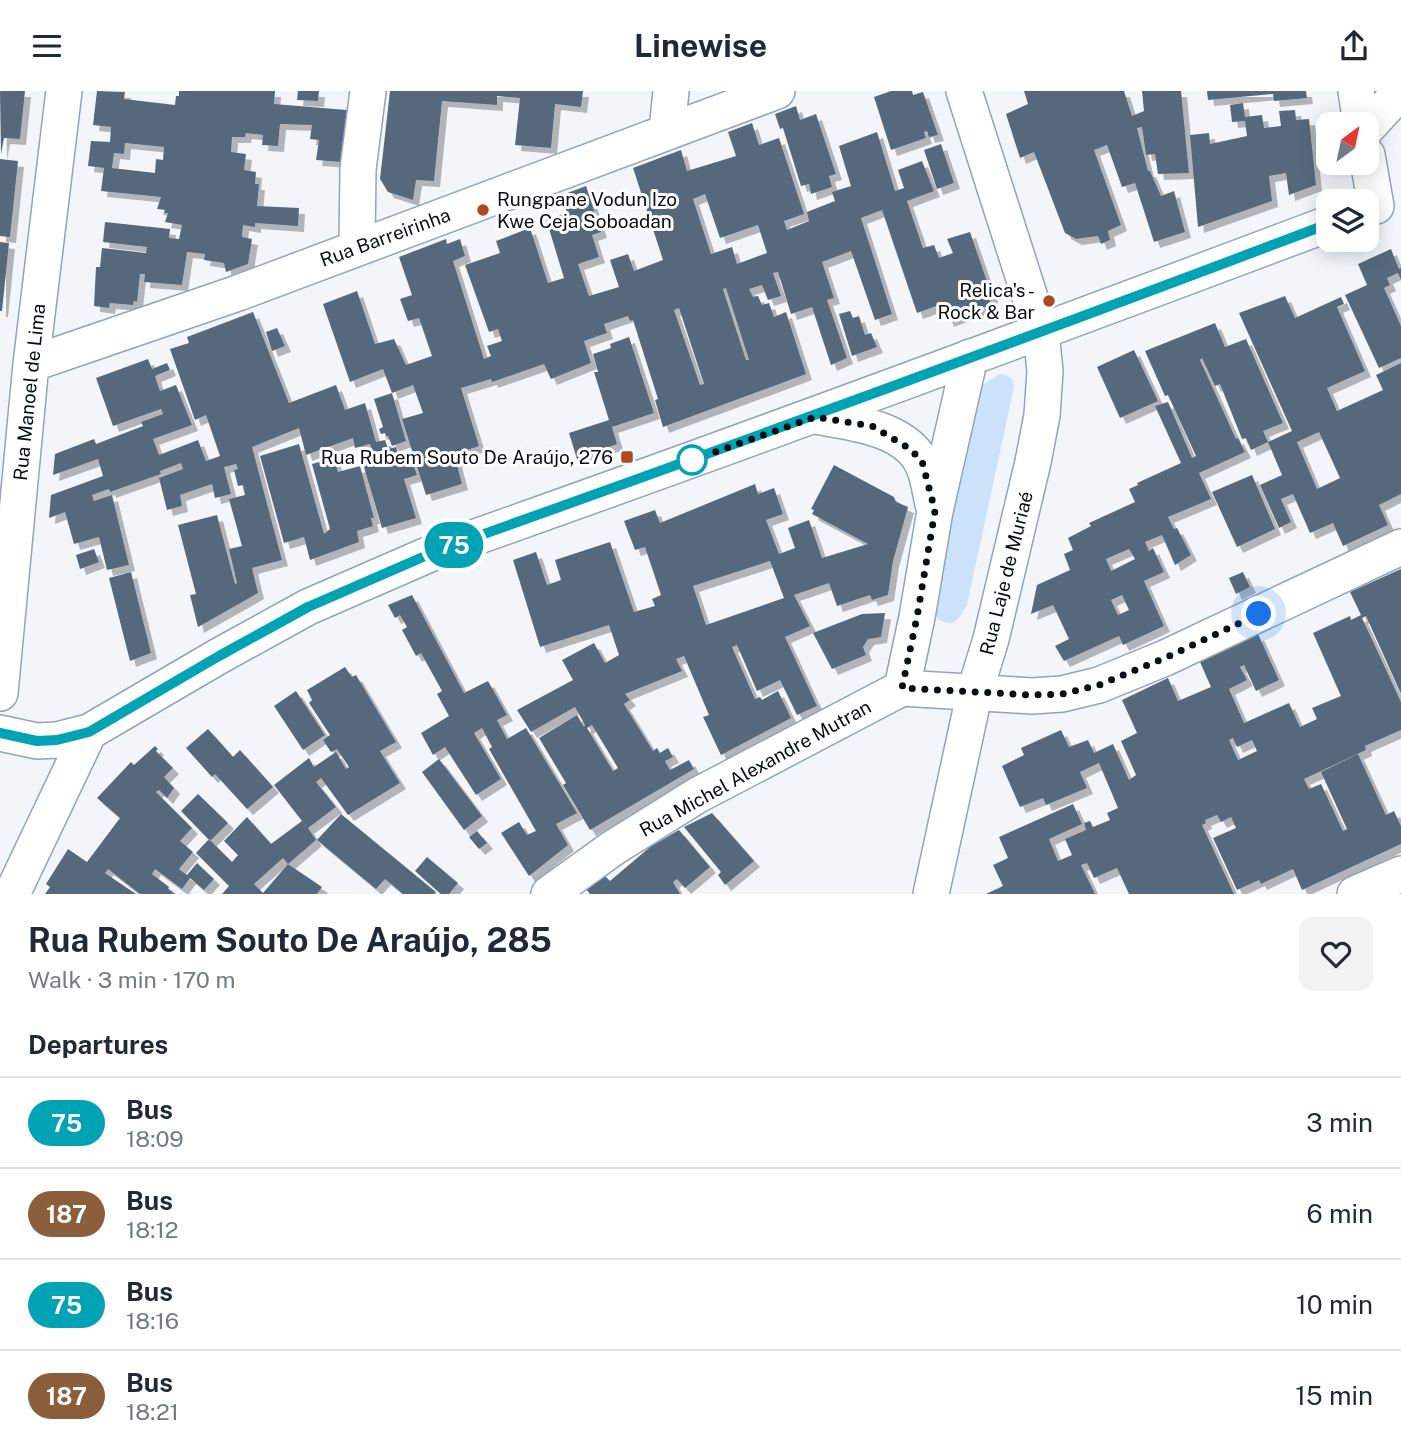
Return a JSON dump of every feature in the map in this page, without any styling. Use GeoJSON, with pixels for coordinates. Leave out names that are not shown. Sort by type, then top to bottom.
{"type":"FeatureCollection","features":[{"type":"Feature","properties":{"kind":"street","name":"Rua Manoel de Lima"},"geometry":{"type":"LineString","coordinates":[[0,693],[31,363],[64,91]]}},
{"type":"Feature","properties":{"kind":"street"},"geometry":{"type":"LineString","coordinates":[[358,246],[358,169],[368,91]]}},
{"type":"Feature","properties":{"kind":"street"},"geometry":{"type":"LineString","coordinates":[[667,131],[671,91]]}},
{"type":"Feature","properties":{"kind":"street","name":"Rua Barreirinha"},"geometry":{"type":"LineString","coordinates":[[31,363],[238,293],[777,91]]}},
{"type":"Feature","properties":{"kind":"street"},"geometry":{"type":"LineString","coordinates":[[964,91],[1041,332]]}},
{"type":"Feature","properties":{"kind":"street"},"geometry":{"type":"LineString","coordinates":[[1356,91],[1359,112]]}},
{"type":"Feature","properties":{"kind":"street"},"geometry":{"type":"LineString","coordinates":[[1379,115],[1401,91]]}},
{"type":"Feature","properties":{"kind":"street"},"geometry":{"type":"LineString","coordinates":[[1373,175],[1381,204]]}},
{"type":"Feature","properties":{"kind":"street"},"geometry":{"type":"LineString","coordinates":[[0,733],[37,741],[57,740],[89,732],[308,607],[439,550],[815,417],[970,356],[1316,229]]}},
{"type":"Feature","properties":{"kind":"street","name":"Rua Laje de Muriaé"},"geometry":{"type":"LineString","coordinates":[[931,894],[975,691],[991,639],[1040,427],[1045,371],[1041,332]]}},
{"type":"Feature","properties":{"kind":"street"},"geometry":{"type":"LineString","coordinates":[[970,356],[935,511],[902,688],[1032,695],[1062,694],[1099,685],[1165,658],[1401,547]]}},
{"type":"Feature","properties":{"kind":"street"},"geometry":{"type":"LineString","coordinates":[[815,417],[872,426],[910,449],[922,461],[935,511]]}},
{"type":"Feature","properties":{"kind":"street","name":"Rua Michel Alexandre Mutran"},"geometry":{"type":"LineString","coordinates":[[549,894],[613,848],[698,795],[902,688]]}},
{"type":"Feature","properties":{"kind":"street"},"geometry":{"type":"LineString","coordinates":[[12,894],[89,732]]}},
{"type":"Feature","properties":{"kind":"street"},"geometry":{"type":"LineString","coordinates":[[1355,894],[1401,873]]}},
{"type":"Feature","properties":{"kind":"shaded area"},"geometry":{"type":"Polygon","coordinates":[[[1000,374],[1010,377],[1014,387],[967,605],[953,623],[945,622],[937,618],[934,607],[976,391],[1000,374]]]}},
{"type":"Feature","properties":{"kind":"building"},"geometry":{"type":"Polygon","coordinates":[[[0,91],[25,91],[20,139],[4,138],[1,154],[0,91]]]}},
{"type":"Feature","properties":{"kind":"building"},"geometry":{"type":"Polygon","coordinates":[[[97,91],[125,92],[124,99],[175,105],[179,91],[275,91],[274,104],[347,110],[342,162],[316,160],[319,140],[310,139],[312,125],[280,124],[278,146],[262,145],[263,135],[246,133],[245,137],[232,137],[231,152],[246,154],[244,170],[256,172],[255,184],[259,184],[257,206],[299,208],[298,226],[255,223],[255,227],[243,225],[242,237],[252,239],[248,264],[226,272],[224,263],[204,260],[205,254],[187,252],[182,285],[144,282],[145,274],[140,274],[137,302],[134,301],[133,305],[110,303],[109,308],[94,306],[96,267],[100,267],[102,248],[146,253],[147,247],[103,242],[105,222],[170,229],[169,238],[179,239],[182,225],[165,222],[168,213],[157,209],[161,197],[101,191],[104,168],[88,166],[91,141],[110,142],[111,127],[93,125],[97,91]],[[125,143],[124,154],[114,153],[112,168],[155,173],[156,159],[163,160],[164,147],[125,143]]]}},
{"type":"Feature","properties":{"kind":"building"},"geometry":{"type":"Polygon","coordinates":[[[298,91],[319,91],[318,101],[297,100],[298,91]]]}},
{"type":"Feature","properties":{"kind":"building"},"geometry":{"type":"Polygon","coordinates":[[[390,91],[583,91],[581,107],[555,104],[551,148],[515,145],[520,98],[497,96],[497,105],[442,101],[434,181],[416,180],[413,200],[388,192],[380,179],[390,91]]]}},
{"type":"Feature","properties":{"kind":"building"},"geometry":{"type":"Polygon","coordinates":[[[891,91],[912,91],[913,95],[923,92],[938,135],[929,137],[927,131],[924,132],[926,138],[891,150],[874,97],[891,91]]]}},
{"type":"Feature","properties":{"kind":"building"},"geometry":{"type":"Polygon","coordinates":[[[1024,91],[1124,91],[1132,116],[1144,111],[1142,91],[1181,91],[1189,173],[1158,174],[1155,154],[1146,155],[1142,127],[1137,128],[1148,171],[1161,196],[1174,191],[1185,232],[1154,242],[1135,183],[1122,187],[1107,145],[1094,150],[1121,225],[1108,231],[1110,240],[1101,244],[1098,236],[1076,239],[1065,233],[1034,152],[1020,158],[1006,114],[1028,104],[1024,91]]]}},
{"type":"Feature","properties":{"kind":"building"},"geometry":{"type":"Polygon","coordinates":[[[1207,91],[1306,91],[1307,98],[1274,101],[1273,94],[1208,100],[1207,91]]]}},
{"type":"Feature","properties":{"kind":"building"},"geometry":{"type":"Polygon","coordinates":[[[1243,103],[1245,117],[1262,115],[1264,128],[1281,126],[1279,111],[1295,110],[1296,120],[1309,119],[1316,185],[1289,195],[1286,173],[1269,176],[1272,201],[1198,227],[1190,135],[1209,133],[1210,144],[1247,136],[1245,121],[1232,122],[1230,105],[1243,103]]]}},
{"type":"Feature","properties":{"kind":"building"},"geometry":{"type":"Polygon","coordinates":[[[796,106],[800,120],[816,114],[836,174],[829,176],[832,187],[811,194],[809,184],[801,186],[783,128],[780,129],[775,114],[796,106]]]}},
{"type":"Feature","properties":{"kind":"building"},"geometry":{"type":"Polygon","coordinates":[[[752,123],[759,145],[779,138],[804,214],[784,221],[787,230],[809,221],[807,212],[835,201],[832,192],[851,186],[839,146],[877,132],[895,191],[904,188],[898,170],[922,161],[934,191],[907,201],[923,248],[934,245],[939,258],[953,253],[947,239],[970,232],[992,296],[988,306],[948,321],[942,304],[917,313],[882,210],[861,218],[892,314],[875,320],[851,251],[822,262],[834,298],[827,300],[847,358],[831,365],[812,307],[791,314],[778,272],[773,273],[781,296],[768,300],[762,285],[749,289],[753,297],[758,296],[762,305],[769,303],[774,317],[786,312],[806,374],[663,427],[655,400],[658,399],[633,320],[630,321],[628,316],[604,324],[607,333],[584,341],[591,363],[551,379],[544,364],[492,382],[491,379],[461,388],[479,446],[462,452],[464,459],[456,461],[462,484],[426,495],[402,419],[423,413],[413,385],[392,393],[383,369],[350,382],[323,304],[357,291],[375,344],[394,339],[406,365],[432,356],[419,318],[408,321],[400,299],[412,295],[399,257],[446,239],[447,244],[460,239],[465,256],[453,261],[484,359],[491,356],[487,346],[502,341],[498,329],[489,332],[465,265],[500,253],[496,241],[530,228],[548,283],[564,278],[546,219],[567,213],[562,195],[586,186],[601,232],[592,235],[599,257],[578,264],[589,296],[619,287],[610,260],[628,254],[634,271],[663,260],[633,168],[681,150],[687,171],[736,156],[728,132],[752,123]],[[705,194],[693,199],[711,254],[732,247],[737,264],[767,253],[758,225],[720,238],[705,194]],[[726,288],[723,289],[746,360],[749,360],[726,288]],[[679,308],[674,310],[700,385],[704,384],[679,308]]]}},
{"type":"Feature","properties":{"kind":"building"},"geometry":{"type":"Polygon","coordinates":[[[941,144],[954,183],[937,189],[924,150],[941,144]]]}},
{"type":"Feature","properties":{"kind":"building"},"geometry":{"type":"Polygon","coordinates":[[[0,159],[18,161],[10,237],[0,236],[0,159]]]}},
{"type":"Feature","properties":{"kind":"building"},"geometry":{"type":"Polygon","coordinates":[[[0,242],[9,243],[2,311],[0,311],[0,242]]]}},
{"type":"Feature","properties":{"kind":"building"},"geometry":{"type":"Polygon","coordinates":[[[1391,249],[1399,269],[1401,268],[1401,280],[1398,273],[1387,278],[1390,285],[1384,288],[1401,326],[1401,358],[1379,368],[1345,295],[1367,285],[1358,264],[1391,249]]]}},
{"type":"Feature","properties":{"kind":"building"},"geometry":{"type":"Polygon","coordinates":[[[1285,296],[1295,318],[1341,297],[1344,304],[1337,307],[1365,371],[1327,388],[1337,411],[1383,390],[1376,375],[1401,363],[1401,494],[1379,505],[1388,525],[1343,546],[1333,523],[1310,533],[1293,494],[1281,499],[1291,522],[1279,528],[1260,485],[1282,475],[1268,442],[1292,431],[1239,313],[1285,296]],[[1319,432],[1297,442],[1317,489],[1340,478],[1319,432]]]}},
{"type":"Feature","properties":{"kind":"building"},"geometry":{"type":"Polygon","coordinates":[[[850,311],[853,318],[859,316],[865,335],[871,333],[877,347],[852,356],[839,314],[850,311]]]}},
{"type":"Feature","properties":{"kind":"building"},"geometry":{"type":"Polygon","coordinates":[[[253,312],[289,403],[336,385],[345,410],[365,403],[376,442],[385,440],[388,449],[396,447],[399,458],[410,455],[417,475],[404,479],[416,518],[382,528],[361,457],[373,453],[370,444],[355,448],[353,438],[306,455],[299,428],[252,447],[282,560],[252,568],[258,593],[198,627],[190,595],[196,594],[178,525],[217,515],[235,584],[237,583],[229,549],[242,546],[229,499],[245,495],[243,485],[238,486],[234,470],[238,469],[236,464],[224,467],[231,494],[215,498],[212,484],[180,495],[182,506],[167,510],[159,478],[183,469],[181,463],[160,471],[161,474],[110,492],[109,489],[92,495],[94,501],[112,495],[129,565],[107,570],[99,537],[74,544],[65,512],[49,518],[51,495],[103,476],[98,459],[53,475],[55,454],[94,439],[96,444],[143,426],[141,422],[163,414],[161,409],[113,426],[96,378],[148,359],[152,369],[167,363],[170,370],[155,376],[160,391],[176,385],[192,425],[153,439],[159,455],[198,440],[206,461],[220,456],[206,415],[195,420],[170,349],[189,343],[187,337],[253,312]]]}},
{"type":"Feature","properties":{"kind":"building"},"geometry":{"type":"Polygon","coordinates":[[[1215,323],[1225,347],[1246,339],[1283,423],[1263,431],[1268,442],[1251,450],[1246,438],[1242,439],[1220,384],[1215,386],[1202,358],[1200,360],[1236,439],[1238,438],[1245,452],[1199,473],[1211,499],[1168,517],[1191,555],[1175,565],[1162,535],[1145,542],[1149,551],[1153,548],[1164,572],[1144,581],[1164,626],[1123,645],[1119,636],[1064,661],[1055,646],[1069,639],[1053,605],[1031,614],[1037,585],[1070,570],[1064,554],[1073,550],[1068,538],[1091,526],[1089,523],[1135,502],[1129,489],[1138,485],[1137,483],[1181,463],[1155,406],[1168,402],[1192,458],[1196,456],[1145,351],[1215,323]],[[1129,549],[1106,559],[1111,571],[1135,559],[1129,549]],[[1122,595],[1111,600],[1118,615],[1129,610],[1122,595]]]}},
{"type":"Feature","properties":{"kind":"building"},"geometry":{"type":"Polygon","coordinates":[[[277,328],[285,346],[272,351],[266,332],[277,328]]]}},
{"type":"Feature","properties":{"kind":"building"},"geometry":{"type":"Polygon","coordinates":[[[629,337],[654,413],[612,427],[617,444],[577,459],[569,433],[609,420],[594,372],[598,372],[593,354],[611,348],[610,344],[629,337]]]}},
{"type":"Feature","properties":{"kind":"building"},"geometry":{"type":"Polygon","coordinates":[[[1134,350],[1158,401],[1120,418],[1097,367],[1134,350]]]}},
{"type":"Feature","properties":{"kind":"building"},"geometry":{"type":"Polygon","coordinates":[[[392,393],[406,441],[392,446],[388,436],[381,434],[379,429],[383,427],[374,399],[392,393]]]}},
{"type":"Feature","properties":{"kind":"building"},"geometry":{"type":"Polygon","coordinates":[[[299,444],[324,534],[330,529],[312,464],[334,458],[338,472],[360,466],[374,518],[371,518],[373,526],[357,531],[359,542],[310,560],[304,537],[284,543],[260,456],[299,444]]]}},
{"type":"Feature","properties":{"kind":"building"},"geometry":{"type":"Polygon","coordinates":[[[834,465],[908,507],[893,561],[888,595],[872,600],[870,595],[837,606],[829,583],[794,595],[810,626],[785,637],[817,706],[797,715],[780,680],[757,691],[737,645],[732,647],[755,699],[760,697],[762,700],[778,691],[791,718],[721,755],[703,717],[709,715],[684,656],[676,659],[682,671],[625,694],[630,700],[624,704],[653,751],[657,748],[660,753],[668,748],[673,757],[665,761],[670,770],[689,760],[694,769],[590,830],[539,738],[577,715],[584,727],[575,707],[531,732],[517,710],[573,680],[562,660],[594,643],[605,663],[619,655],[609,625],[540,647],[513,560],[536,552],[547,585],[561,580],[555,560],[610,542],[634,612],[655,606],[652,599],[661,595],[645,547],[635,550],[624,521],[655,510],[660,523],[755,484],[758,494],[774,488],[783,514],[766,520],[779,554],[795,548],[788,528],[809,520],[822,558],[868,544],[812,514],[814,510],[811,509],[834,465]],[[770,561],[693,586],[706,625],[784,598],[770,561]],[[592,725],[587,728],[613,771],[618,768],[592,725]]]}},
{"type":"Feature","properties":{"kind":"building"},"geometry":{"type":"Polygon","coordinates":[[[1252,475],[1275,529],[1237,547],[1212,492],[1252,475]]]}},
{"type":"Feature","properties":{"kind":"building"},"geometry":{"type":"Polygon","coordinates":[[[94,549],[99,562],[80,569],[76,555],[94,549]]]}},
{"type":"Feature","properties":{"kind":"building"},"geometry":{"type":"Polygon","coordinates":[[[1401,569],[1401,694],[1366,616],[1362,618],[1401,702],[1401,730],[1304,779],[1309,789],[1321,784],[1343,831],[1347,829],[1321,772],[1358,754],[1386,815],[1394,811],[1401,826],[1401,844],[1302,890],[1293,869],[1261,884],[1259,880],[1237,890],[1213,838],[1236,828],[1231,817],[1221,822],[1217,815],[1205,820],[1206,823],[1202,825],[1234,894],[1129,894],[1117,868],[1094,878],[1087,863],[1081,865],[1095,894],[986,894],[1003,886],[993,865],[1008,858],[999,837],[1073,804],[1082,824],[1049,839],[1058,861],[1072,855],[1065,839],[1086,830],[1084,823],[1090,821],[1093,827],[1110,820],[1107,813],[1118,808],[1099,763],[1080,772],[1087,788],[1046,805],[1043,798],[1020,807],[1002,766],[1024,755],[1021,748],[1061,730],[1069,747],[1088,740],[1094,753],[1113,744],[1129,780],[1136,775],[1121,741],[1137,733],[1122,700],[1168,678],[1178,701],[1211,687],[1200,662],[1258,634],[1279,680],[1256,691],[1244,665],[1240,667],[1247,680],[1229,689],[1244,723],[1289,703],[1300,727],[1317,719],[1312,708],[1341,696],[1313,633],[1350,616],[1351,620],[1361,615],[1350,592],[1401,569]],[[1233,738],[1229,740],[1238,760],[1257,751],[1252,740],[1237,747],[1233,738]]]}},
{"type":"Feature","properties":{"kind":"building"},"geometry":{"type":"Polygon","coordinates":[[[131,572],[151,653],[130,661],[109,578],[131,572]]]}},
{"type":"Feature","properties":{"kind":"building"},"geometry":{"type":"Polygon","coordinates":[[[1243,572],[1250,587],[1236,594],[1229,578],[1243,572]]]}},
{"type":"Feature","properties":{"kind":"building"},"geometry":{"type":"Polygon","coordinates":[[[412,595],[464,693],[488,681],[507,715],[497,720],[507,739],[526,728],[577,813],[556,824],[568,845],[529,876],[501,833],[519,822],[527,835],[536,831],[489,749],[492,747],[482,728],[474,733],[501,779],[476,795],[445,747],[433,755],[421,733],[449,716],[437,694],[442,691],[421,653],[416,656],[402,630],[407,627],[400,615],[395,618],[388,605],[412,595]]]}},
{"type":"Feature","properties":{"kind":"building"},"geometry":{"type":"Polygon","coordinates":[[[885,613],[881,637],[868,639],[863,647],[866,655],[832,669],[813,633],[862,614],[885,613]]]}},
{"type":"Feature","properties":{"kind":"building"},"geometry":{"type":"Polygon","coordinates":[[[345,667],[352,677],[356,675],[396,742],[380,751],[400,783],[348,815],[321,778],[316,782],[336,807],[308,828],[316,840],[288,864],[322,887],[317,894],[222,894],[229,886],[196,853],[209,839],[232,862],[238,855],[224,841],[247,817],[271,844],[302,821],[274,785],[309,758],[314,767],[336,752],[346,769],[349,767],[337,749],[331,752],[323,740],[330,735],[309,703],[312,700],[307,690],[345,667]],[[283,858],[254,884],[263,893],[288,864],[283,858]]]}},
{"type":"Feature","properties":{"kind":"building"},"geometry":{"type":"Polygon","coordinates":[[[296,691],[325,735],[303,750],[274,706],[296,691]]]}},
{"type":"Feature","properties":{"kind":"building"},"geometry":{"type":"Polygon","coordinates":[[[208,729],[233,757],[240,750],[273,787],[247,809],[215,774],[212,777],[186,748],[208,729]]]}},
{"type":"Feature","properties":{"kind":"building"},"geometry":{"type":"Polygon","coordinates":[[[155,746],[158,749],[156,751],[173,768],[164,777],[174,788],[167,798],[159,790],[156,792],[192,828],[180,841],[193,852],[179,869],[187,875],[197,863],[214,879],[204,890],[190,878],[182,889],[155,869],[152,874],[175,894],[140,894],[108,869],[105,873],[136,894],[45,894],[50,887],[46,884],[68,849],[87,862],[120,818],[97,798],[131,762],[134,765],[155,746]]]}},
{"type":"Feature","properties":{"kind":"building"},"geometry":{"type":"Polygon","coordinates":[[[439,759],[482,816],[464,830],[422,772],[439,759]]]}},
{"type":"Feature","properties":{"kind":"building"},"geometry":{"type":"Polygon","coordinates":[[[198,794],[228,823],[210,841],[181,811],[198,794]]]}},
{"type":"Feature","properties":{"kind":"building"},"geometry":{"type":"Polygon","coordinates":[[[712,813],[754,861],[725,885],[718,875],[721,872],[684,827],[712,813]]]}},
{"type":"Feature","properties":{"kind":"building"},"geometry":{"type":"Polygon","coordinates":[[[341,814],[436,892],[403,894],[385,879],[376,889],[317,840],[341,814]]]}},
{"type":"Feature","properties":{"kind":"building"},"geometry":{"type":"Polygon","coordinates":[[[679,830],[710,867],[685,888],[677,879],[673,882],[680,894],[590,894],[586,889],[603,874],[610,881],[650,847],[679,830]]]}},
{"type":"Feature","properties":{"kind":"building"},"geometry":{"type":"Polygon","coordinates":[[[477,831],[487,843],[479,849],[469,837],[477,831]]]}},
{"type":"Feature","properties":{"kind":"building"},"geometry":{"type":"Polygon","coordinates":[[[427,857],[458,883],[449,894],[441,894],[415,871],[427,857]]]}},
{"type":"Feature","properties":{"kind":"bus line","name":"75"},"geometry":{"type":"LineString","coordinates":[[0,733],[37,741],[57,740],[89,732],[308,607],[400,566],[815,417],[970,356],[1316,229]]}},
{"type":"Feature","properties":{"kind":"place","name":"Rungpane Vodun Izo Kwe Ceja Soboadan"},"geometry":{"type":"Point","coordinates":[483,210]}},
{"type":"Feature","properties":{"kind":"place","name":"Relica's - Rock & Bar"},"geometry":{"type":"Point","coordinates":[1049,301]}},
{"type":"Feature","properties":{"kind":"place","name":"Rua Rubem Souto De Araújo, 276"},"geometry":{"type":"Point","coordinates":[627,457]}},
{"type":"Feature","properties":{"kind":"route"},"geometry":{"type":"LineString","coordinates":[[692,460],[815,417],[872,426],[910,449],[922,461],[935,511],[902,688],[1032,695],[1062,694],[1099,685],[1259,614]]}}]}
